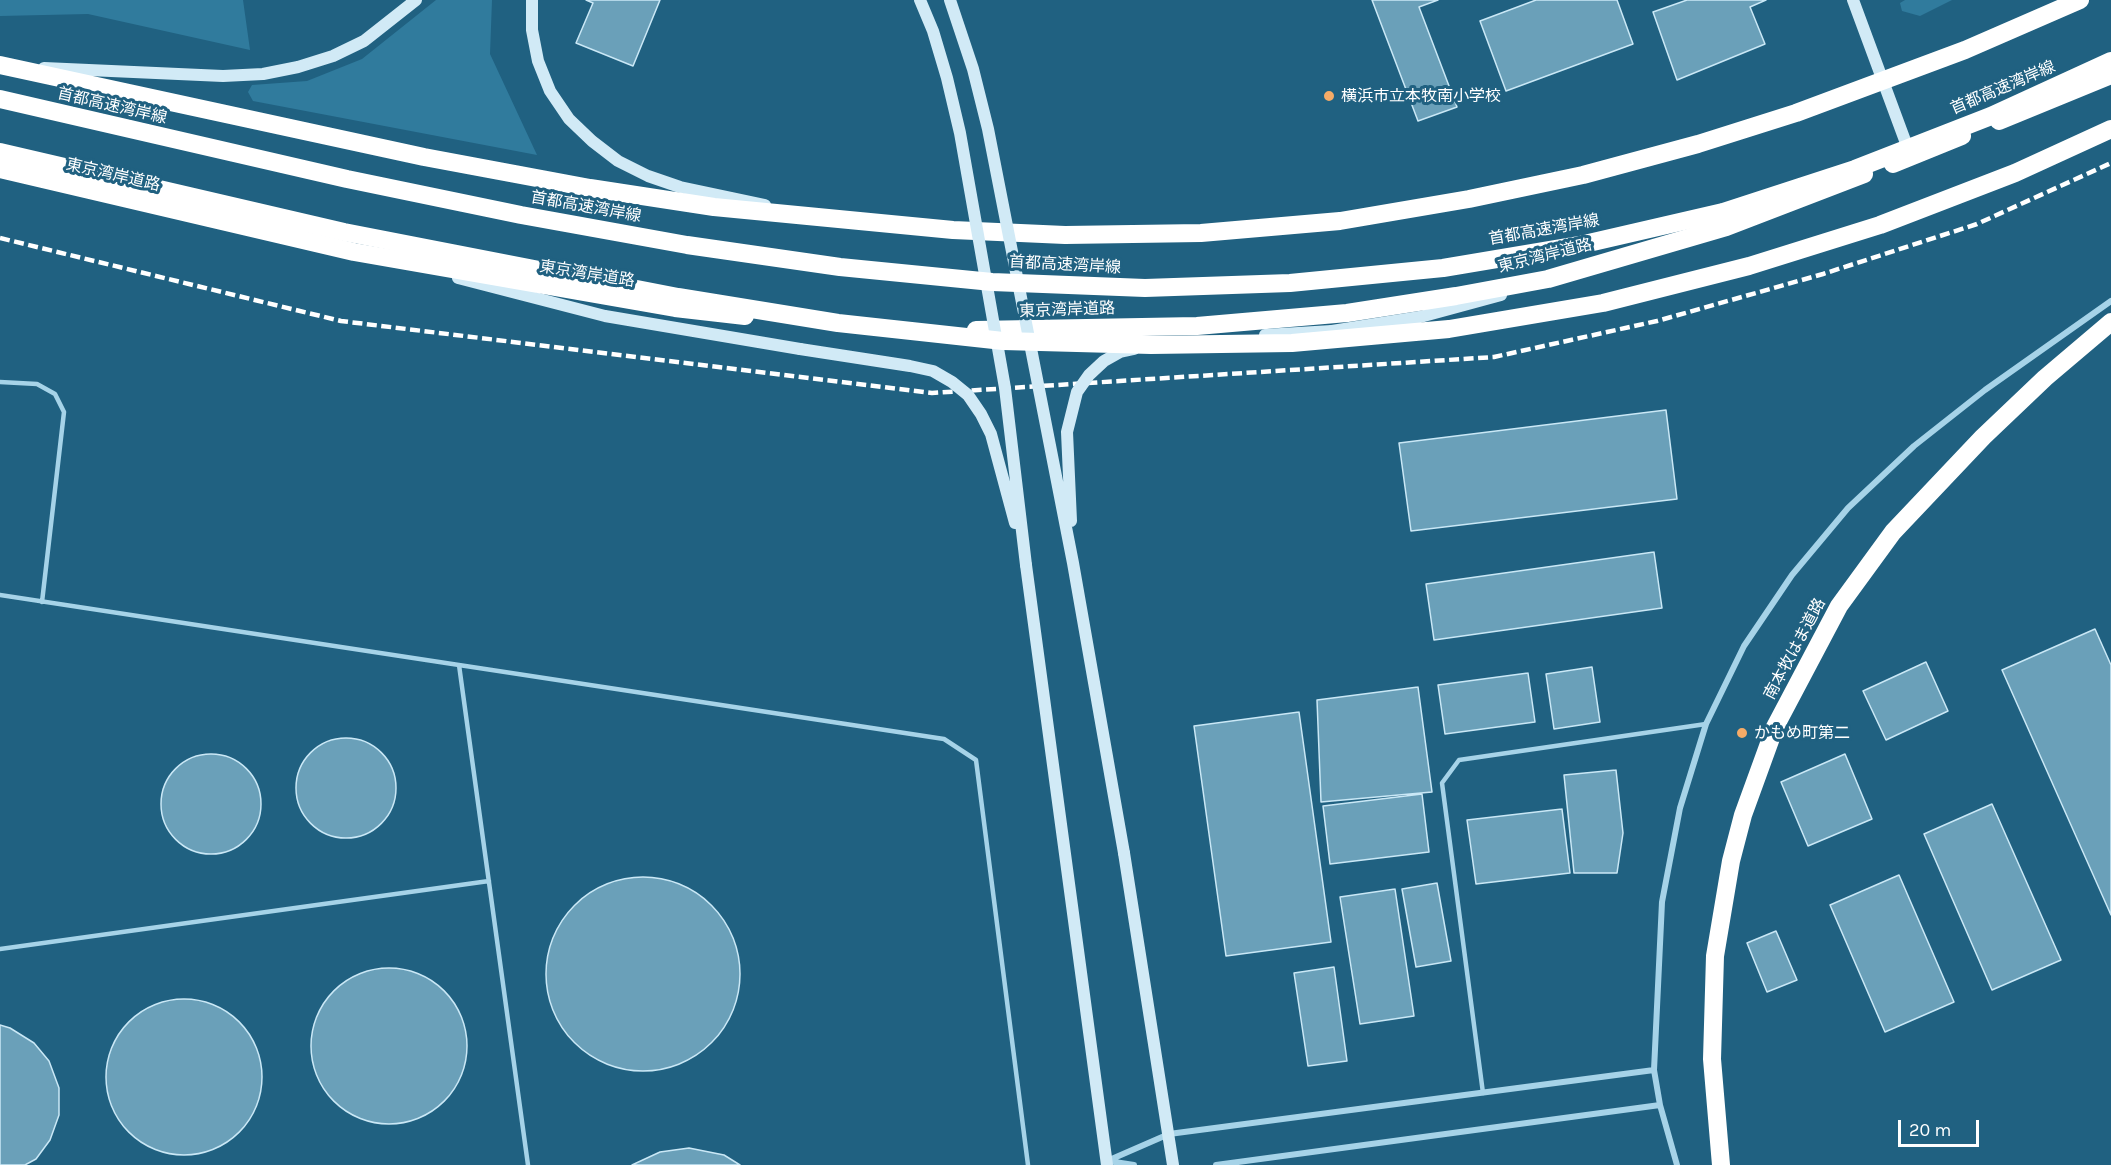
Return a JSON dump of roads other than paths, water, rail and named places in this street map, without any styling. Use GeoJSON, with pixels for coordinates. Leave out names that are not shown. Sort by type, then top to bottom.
{"type":"FeatureCollection","features":[{"type":"Feature","properties":{"kind":"highway"},"geometry":{"type":"LineString","coordinates":[[3,65],[234,117],[590,188],[714,207],[953,230],[1065,235],[1201,233],[1340,221],[1469,199],[1582,175],[1698,144],[1796,113],[1965,50],[2080,0]]}},
{"type":"Feature","properties":{"kind":"highway","name":"首都高速湾岸線"},"geometry":{"type":"LineString","coordinates":[[0,99],[521,215],[687,245],[840,267],[992,282],[1145,288],[1290,283],[1443,268],[1580,244],[1723,212],[1855,169],[1991,116],[2111,61]]}},
{"type":"Feature","properties":{"kind":"highway","name":"東京湾岸道路"},"geometry":{"type":"LineString","coordinates":[[0,169],[354,252],[675,308],[839,326],[1016,332],[1197,326],[1347,313],[1548,279],[1726,227],[1911,157],[2111,75]]}},
{"type":"Feature","properties":{"kind":"highway"},"geometry":{"type":"LineString","coordinates":[[0,152],[344,232],[678,297],[838,323],[1003,341],[1151,345],[1292,343],[1438,330],[1603,303],[1749,266],[1880,225],[2015,173],[2111,129]]}},
{"type":"Feature","properties":{"kind":"highway"},"geometry":{"type":"LineString","coordinates":[[2045,378],[2111,317]]}},
{"type":"Feature","properties":{"kind":"highway","name":"南本牧はま道路"},"geometry":{"type":"LineString","coordinates":[[1721,1165],[1712,1059],[1715,956],[1729,873],[1743,815],[1775,727],[1817,644],[1865,567],[1893,532],[1952,467],[2045,378],[2111,322]]}},
{"type":"Feature","properties":{"kind":"highway","name":"南本牧はま道路"},"geometry":{"type":"LineString","coordinates":[[1731,1165],[1723,1060],[1726,958],[1733,910],[1754,818],[1786,732],[1848,612],[1901,539],[1989,444],[2111,337]]}},
{"type":"Feature","properties":{"kind":"street"},"geometry":{"type":"LineString","coordinates":[[3,65],[161,74],[263,74],[298,68],[333,56],[364,40],[416,0]]}},
{"type":"Feature","properties":{"kind":"street"},"geometry":{"type":"LineString","coordinates":[[532,0],[532,30],[538,61],[550,91],[569,119],[618,161],[648,176],[680,187],[842,221]]}},
{"type":"Feature","properties":{"kind":"street"},"geometry":{"type":"LineString","coordinates":[[920,0],[936,40],[960,133],[1005,388],[1026,564],[1107,1163]]}},
{"type":"Feature","properties":{"kind":"street"},"geometry":{"type":"LineString","coordinates":[[950,0],[973,69],[988,129],[1073,563],[1124,853],[1173,1165]]}},
{"type":"Feature","properties":{"kind":"street"},"geometry":{"type":"LineString","coordinates":[[1853,0],[1911,157]]}},
{"type":"Feature","properties":{"kind":"street"},"geometry":{"type":"LineString","coordinates":[[354,252],[605,316],[933,371],[968,395],[981,414],[994,446],[1026,564]]}},
{"type":"Feature","properties":{"kind":"street"},"geometry":{"type":"LineString","coordinates":[[1073,563],[1067,432],[1070,411],[1077,392],[1089,375],[1104,361],[1120,352],[1141,347],[1332,331],[1420,317],[1476,303],[1548,279]]}},
{"type":"Feature","properties":{"kind":"street"},"geometry":{"type":"LineString","coordinates":[[1677,1165],[1660,1105],[1654,1070],[1662,902],[1680,808],[1706,724],[1750,637],[1792,575],[1848,507],[1914,446],[1985,390],[2111,301]]}},
{"type":"Feature","properties":{"kind":"street"},"geometry":{"type":"LineString","coordinates":[[1107,1163],[1169,1134],[1654,1070]]}},
{"type":"Feature","properties":{"kind":"street"},"geometry":{"type":"LineString","coordinates":[[1216,1165],[1660,1105]]}},
{"type":"Feature","properties":{"kind":"street"},"geometry":{"type":"LineString","coordinates":[[1107,1163],[1134,1165]]}},
{"type":"Feature","properties":{"kind":"lane"},"geometry":{"type":"LineString","coordinates":[[0,382],[37,384],[55,394],[64,412],[42,602]]}},
{"type":"Feature","properties":{"kind":"lane"},"geometry":{"type":"LineString","coordinates":[[0,596],[944,739],[976,760],[1028,1165]]}},
{"type":"Feature","properties":{"kind":"lane"},"geometry":{"type":"LineString","coordinates":[[459,665],[528,1165]]}},
{"type":"Feature","properties":{"kind":"lane"},"geometry":{"type":"LineString","coordinates":[[1483,1093],[1442,783],[1459,760],[1706,724]]}},
{"type":"Feature","properties":{"kind":"lane"},"geometry":{"type":"LineString","coordinates":[[0,949],[489,881]]}},
{"type":"Feature","properties":{"kind":"railway"},"geometry":{"type":"LineString","coordinates":[[0,238],[341,321],[932,393],[1494,357],[1657,321],[1823,274],[1977,224],[2111,163]]}},
{"type":"Feature","properties":{"kind":"place","name":"横浜市立本牧南小学校"},"geometry":{"type":"Point","coordinates":[1329,96]}},
{"type":"Feature","properties":{"kind":"place","name":"かもめ町第二"},"geometry":{"type":"Point","coordinates":[1742,733]}}]}
